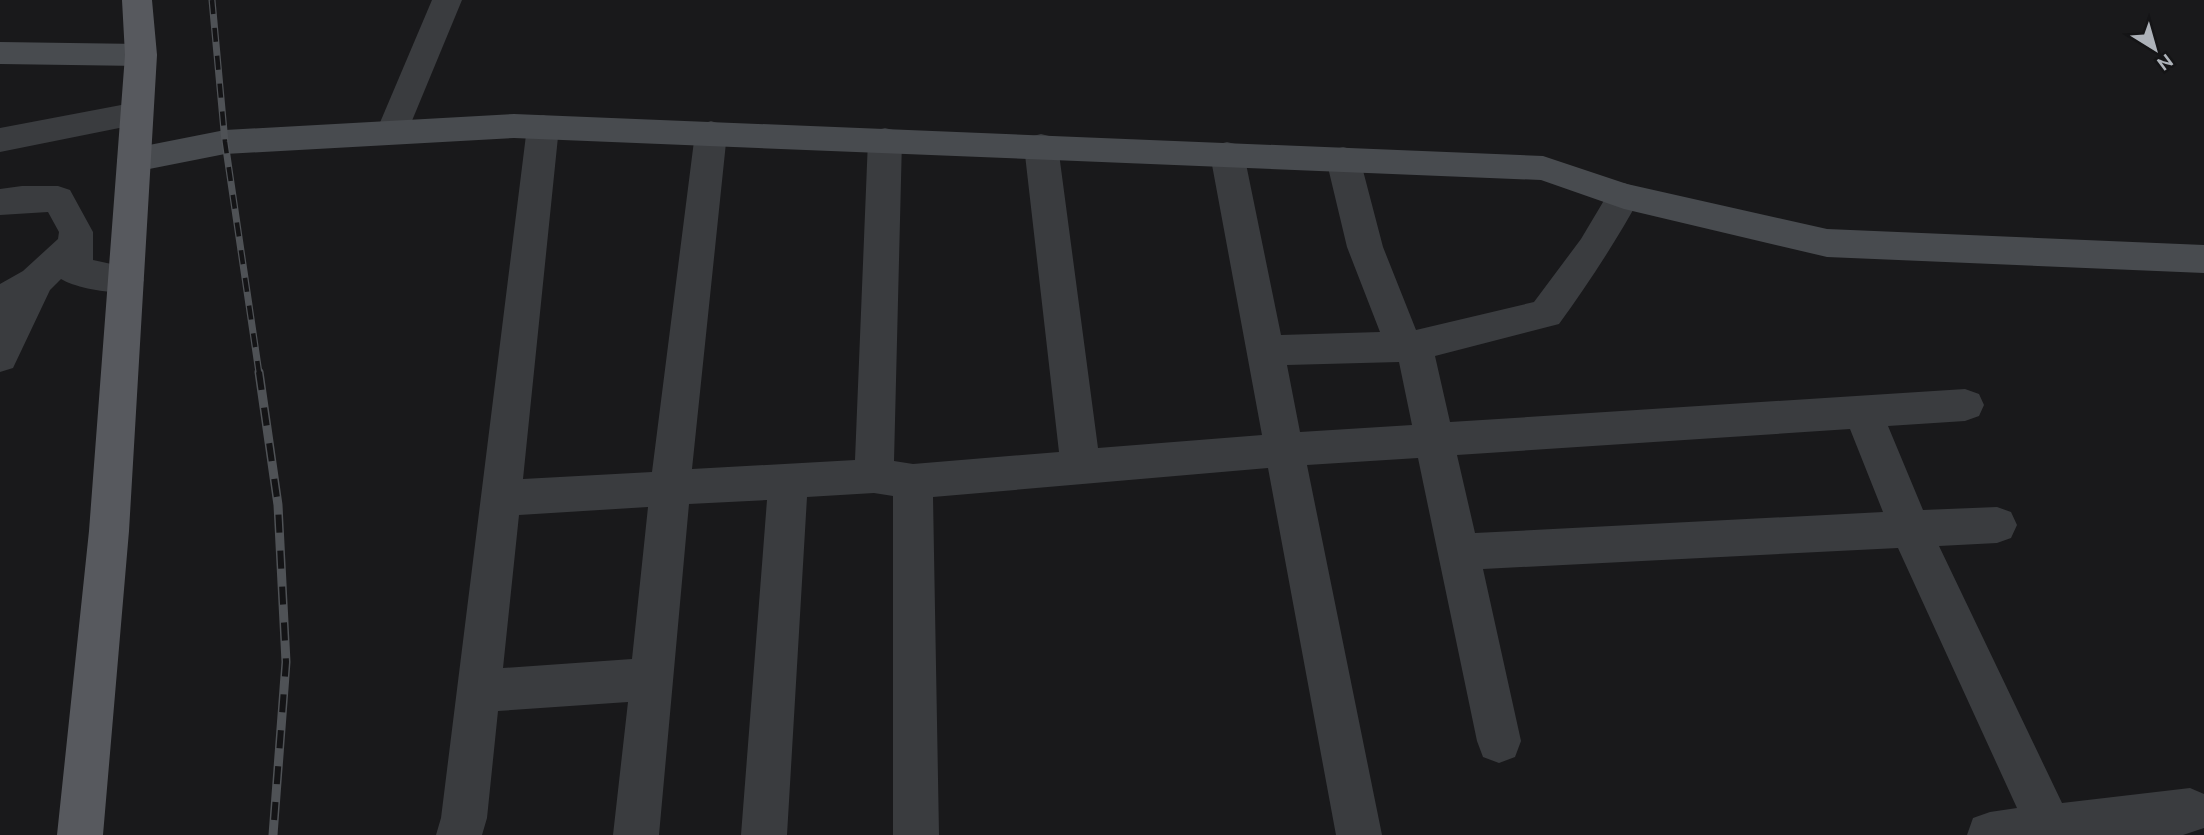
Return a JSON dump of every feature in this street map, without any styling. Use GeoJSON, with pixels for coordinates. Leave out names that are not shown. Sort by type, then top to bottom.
{"type":"FeatureCollection","features":[{"type":"Feature","properties":{"kind":"main road"},"geometry":{"type":"LineString","coordinates":[[80,835],[109,531],[141,55],[137,0]]}},
{"type":"Feature","properties":{"kind":"street"},"geometry":{"type":"LineString","coordinates":[[392,132],[447,0]]}},
{"type":"Feature","properties":{"kind":"street"},"geometry":{"type":"LineString","coordinates":[[0,53],[141,55]]}},
{"type":"Feature","properties":{"kind":"street"},"geometry":{"type":"LineString","coordinates":[[0,140],[137,114]]}},
{"type":"Feature","properties":{"kind":"street"},"geometry":{"type":"LineString","coordinates":[[134,160],[225,142],[514,126],[1543,168],[1624,196],[1827,243],[2204,259]]}},
{"type":"Feature","properties":{"kind":"street"},"geometry":{"type":"LineString","coordinates":[[459,835],[464,818],[543,127]]}},
{"type":"Feature","properties":{"kind":"street"},"geometry":{"type":"LineString","coordinates":[[636,835],[670,488],[711,133]]}},
{"type":"Feature","properties":{"kind":"street"},"geometry":{"type":"LineString","coordinates":[[874,476],[885,140]]}},
{"type":"Feature","properties":{"kind":"street"},"geometry":{"type":"LineString","coordinates":[[1041,146],[1081,467]]}},
{"type":"Feature","properties":{"kind":"street"},"geometry":{"type":"LineString","coordinates":[[1227,154],[1359,835]]}},
{"type":"Feature","properties":{"kind":"street"},"geometry":{"type":"LineString","coordinates":[[1343,159],[1366,247],[1409,347],[1434,440],[1499,741]]}},
{"type":"Feature","properties":{"kind":"street"},"geometry":{"type":"LineString","coordinates":[[1265,351],[1409,347],[1546,314],[1593,249],[1624,196]]}},
{"type":"Feature","properties":{"kind":"street"},"geometry":{"type":"LineString","coordinates":[[0,202],[58,199],[76,232],[75,271],[126,280]]}},
{"type":"Feature","properties":{"kind":"street"},"geometry":{"type":"LineString","coordinates":[[0,301],[36,281],[76,244]]}},
{"type":"Feature","properties":{"kind":"street"},"geometry":{"type":"LineString","coordinates":[[0,356],[36,281]]}},
{"type":"Feature","properties":{"kind":"street"},"geometry":{"type":"LineString","coordinates":[[500,498],[874,476],[913,481],[1284,450],[1965,405]]}},
{"type":"Feature","properties":{"kind":"street"},"geometry":{"type":"LineString","coordinates":[[1863,412],[1910,529],[2050,828]]}},
{"type":"Feature","properties":{"kind":"street"},"geometry":{"type":"LineString","coordinates":[[764,835],[788,481]]}},
{"type":"Feature","properties":{"kind":"street"},"geometry":{"type":"LineString","coordinates":[[913,481],[916,835]]}},
{"type":"Feature","properties":{"kind":"street"},"geometry":{"type":"LineString","coordinates":[[1459,552],[1997,525]]}},
{"type":"Feature","properties":{"kind":"street"},"geometry":{"type":"LineString","coordinates":[[478,691],[652,678]]}},
{"type":"Feature","properties":{"kind":"street"},"geometry":{"type":"LineString","coordinates":[[1990,835],[2190,811]]}},
{"type":"Feature","properties":{"kind":"railway"},"geometry":{"type":"LineString","coordinates":[[212,0],[225,142],[259,373]]}},
{"type":"Feature","properties":{"kind":"railway"},"geometry":{"type":"LineString","coordinates":[[259,372],[278,505],[286,662],[273,835]]}}]}
